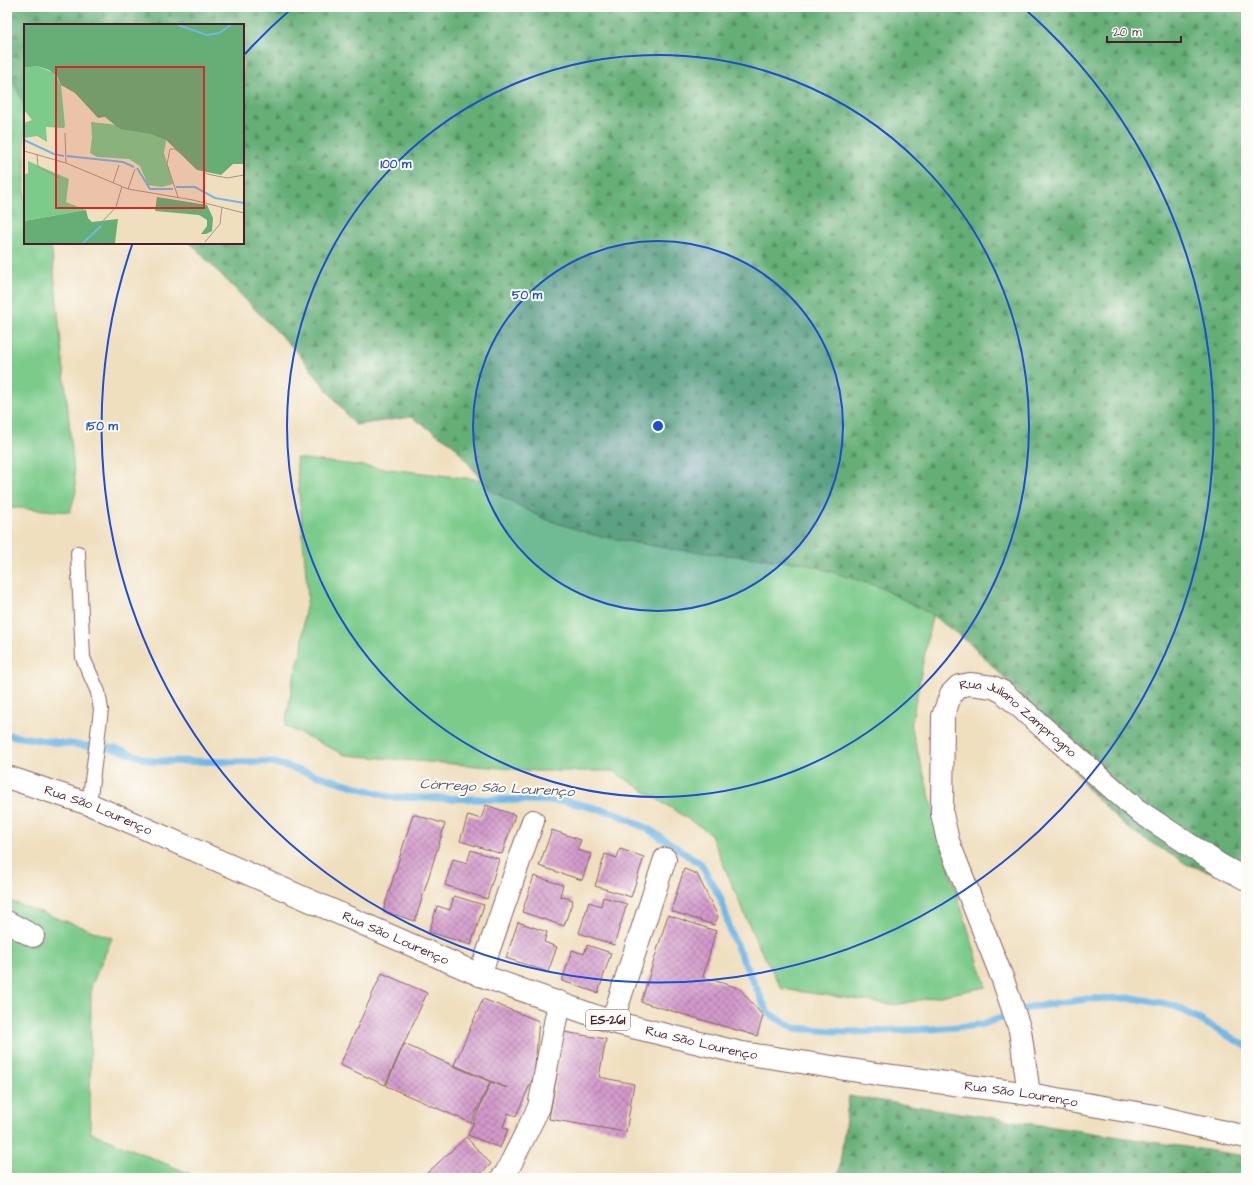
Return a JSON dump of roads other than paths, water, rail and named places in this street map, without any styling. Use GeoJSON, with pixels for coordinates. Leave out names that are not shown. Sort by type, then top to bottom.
{"type":"FeatureCollection","features":[{"type":"Feature","properties":{"kind":"street","name":"Rua Juliano Zamprogno"},"geometry":{"type":"LineString","coordinates":[[1029,1094],[1020,1030],[1003,980],[948,841],[942,814],[943,716],[951,694],[959,686],[982,684],[1003,692],[1137,810],[1220,865],[1246,879]]}},
{"type":"Feature","properties":{"kind":"street","name":"Rua São Lourenço"},"geometry":{"type":"LineString","coordinates":[[7,777],[89,804],[480,974],[612,1022],[737,1052],[877,1074],[1029,1094],[1155,1116],[1246,1137]]}},
{"type":"Feature","properties":{"kind":"street"},"geometry":{"type":"LineString","coordinates":[[480,974],[533,822]]}},
{"type":"Feature","properties":{"kind":"street"},"geometry":{"type":"LineString","coordinates":[[612,1022],[665,859]]}},
{"type":"Feature","properties":{"kind":"street"},"geometry":{"type":"LineString","coordinates":[[7,922],[33,936]]}},
{"type":"Feature","properties":{"kind":"street"},"geometry":{"type":"LineString","coordinates":[[502,1178],[506,1173],[539,1107],[559,1002]]}},
{"type":"Feature","properties":{"kind":"lane"},"geometry":{"type":"LineString","coordinates":[[78,553],[81,648],[83,658],[98,692],[101,710],[100,728],[89,804]]}},
{"type":"Feature","properties":{"kind":"waterway","name":"Córrego São Lourenço"},"geometry":{"type":"LineString","coordinates":[[7,735],[60,743],[117,749],[152,761],[271,762],[391,797],[565,801],[615,813],[648,829],[701,864],[721,899],[732,936],[768,1013],[794,1028],[847,1032],[933,1029],[980,1025],[1031,1007],[1088,999],[1133,998],[1175,1006],[1246,1046]]}}]}
